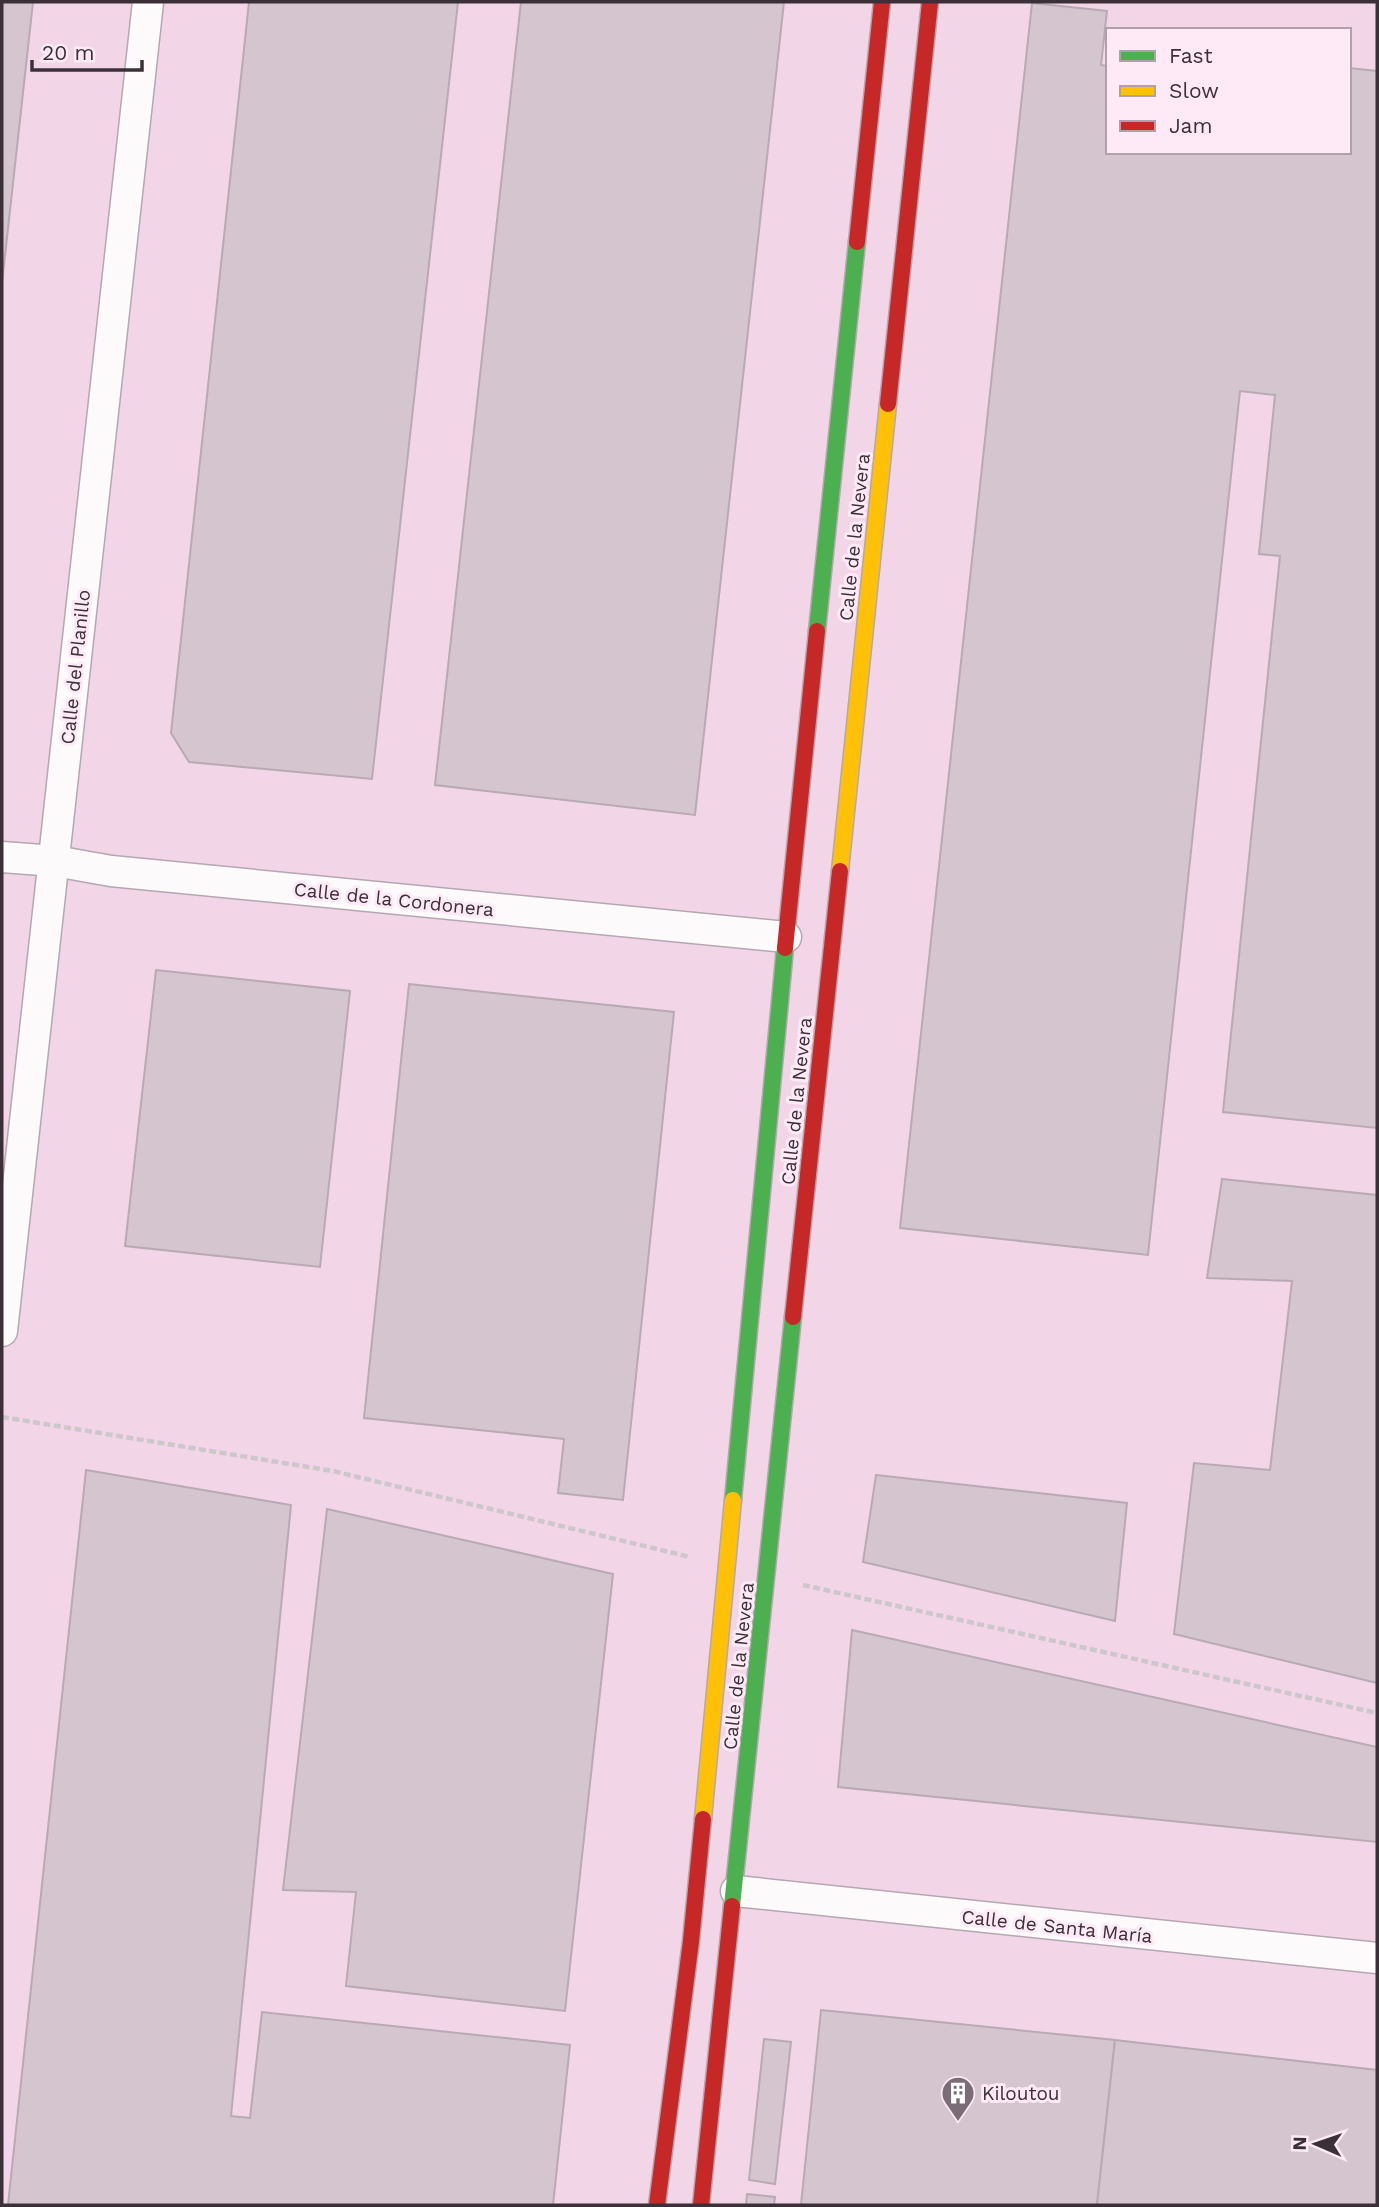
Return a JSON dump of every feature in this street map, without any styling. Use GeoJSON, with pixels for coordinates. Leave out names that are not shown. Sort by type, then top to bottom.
{"type":"FeatureCollection","features":[{"type":"Feature","properties":{"kind":"main road","name":"Calle de la Nevera"},"geometry":{"type":"LineString","coordinates":[[657,2205],[691,1941],[786,937],[882,2]]}},
{"type":"Feature","properties":{"kind":"main road","name":"Calle de la Nevera"},"geometry":{"type":"LineString","coordinates":[[701,2205],[736,1891],[930,2]]}},
{"type":"Feature","properties":{"kind":"street","name":"Calle del Planillo"},"geometry":{"type":"LineString","coordinates":[[2,1331],[148,2]]}},
{"type":"Feature","properties":{"kind":"street","name":"Calle de la Cordonera"},"geometry":{"type":"LineString","coordinates":[[2,857],[55,861],[111,871],[786,937]]}},
{"type":"Feature","properties":{"kind":"street","name":"Calle de Santa María"},"geometry":{"type":"LineString","coordinates":[[736,1891],[1377,1958]]}},
{"type":"Feature","properties":{"kind":"path"},"geometry":{"type":"LineString","coordinates":[[2,1417],[333,1471],[727,1566]]}},
{"type":"Feature","properties":{"kind":"path"},"geometry":{"type":"LineString","coordinates":[[768,1577],[1377,1713]]}},
{"type":"Feature","properties":{"kind":"shaded area"},"geometry":{"type":"Polygon","coordinates":[[[2,2],[1377,2],[1377,2205],[2,2205],[2,2]]]}},
{"type":"Feature","properties":{"kind":"building"},"geometry":{"type":"Polygon","coordinates":[[[2,2],[33,2],[2,283],[2,2]]]}},
{"type":"Feature","properties":{"kind":"building"},"geometry":{"type":"Polygon","coordinates":[[[249,2],[458,2],[372,779],[189,762],[171,733],[249,2]]]}},
{"type":"Feature","properties":{"kind":"building"},"geometry":{"type":"Polygon","coordinates":[[[521,2],[784,2],[695,815],[435,785],[521,2]]]}},
{"type":"Feature","properties":{"kind":"building"},"geometry":{"type":"Polygon","coordinates":[[[1032,3],[1107,11],[1101,65],[1106,66],[1106,154],[1351,154],[1351,68],[1377,71],[1377,1128],[1223,1112],[1280,556],[1259,554],[1275,395],[1240,391],[1148,1255],[900,1228],[1032,3]]]}},
{"type":"Feature","properties":{"kind":"building"},"geometry":{"type":"Polygon","coordinates":[[[156,970],[350,991],[320,1267],[125,1246],[156,970]]]}},
{"type":"Feature","properties":{"kind":"building"},"geometry":{"type":"Polygon","coordinates":[[[409,984],[674,1012],[623,1500],[558,1493],[564,1439],[364,1418],[409,984]]]}},
{"type":"Feature","properties":{"kind":"building"},"geometry":{"type":"Polygon","coordinates":[[[1222,1179],[1377,1195],[1377,1683],[1174,1634],[1194,1463],[1270,1470],[1292,1281],[1207,1278],[1222,1179]]]}},
{"type":"Feature","properties":{"kind":"building"},"geometry":{"type":"Polygon","coordinates":[[[86,1470],[291,1505],[231,2116],[250,2118],[262,2012],[570,2045],[553,2205],[8,2205],[86,1470]]]}},
{"type":"Feature","properties":{"kind":"building"},"geometry":{"type":"Polygon","coordinates":[[[876,1475],[1127,1503],[1115,1621],[863,1562],[876,1475]]]}},
{"type":"Feature","properties":{"kind":"building"},"geometry":{"type":"Polygon","coordinates":[[[327,1509],[613,1574],[565,2011],[346,1986],[356,1892],[283,1890],[327,1509]]]}},
{"type":"Feature","properties":{"kind":"building"},"geometry":{"type":"Polygon","coordinates":[[[852,1630],[1377,1747],[1377,1842],[838,1787],[852,1630]]]}},
{"type":"Feature","properties":{"kind":"building","name":"Kiloutou"},"geometry":{"type":"Polygon","coordinates":[[[821,2010],[1115,2040],[1097,2205],[801,2205],[821,2010]]]}},
{"type":"Feature","properties":{"kind":"building"},"geometry":{"type":"Polygon","coordinates":[[[764,2039],[791,2042],[775,2184],[749,2180],[764,2039]]]}},
{"type":"Feature","properties":{"kind":"building"},"geometry":{"type":"Polygon","coordinates":[[[1115,2040],[1377,2070],[1377,2205],[1097,2205],[1115,2040]]]}},
{"type":"Feature","properties":{"kind":"building"},"geometry":{"type":"Polygon","coordinates":[[[747,2194],[775,2197],[774,2205],[746,2205],[747,2194]]]}},
{"type":"Feature","properties":{"kind":"traffic: fast"},"geometry":{"type":"LineString","coordinates":[[817,631],[857,242]]}},
{"type":"Feature","properties":{"kind":"traffic: fast"},"geometry":{"type":"LineString","coordinates":[[733,1500],[785,948]]}},
{"type":"Feature","properties":{"kind":"traffic: fast"},"geometry":{"type":"LineString","coordinates":[[732,1906],[793,1317]]}},
{"type":"Feature","properties":{"kind":"traffic: slow"},"geometry":{"type":"LineString","coordinates":[[840,871],[888,404]]}},
{"type":"Feature","properties":{"kind":"traffic: slow"},"geometry":{"type":"LineString","coordinates":[[703,1819],[733,1500]]}},
{"type":"Feature","properties":{"kind":"traffic: jam"},"geometry":{"type":"LineString","coordinates":[[857,242],[882,2]]}},
{"type":"Feature","properties":{"kind":"traffic: jam"},"geometry":{"type":"LineString","coordinates":[[888,404],[930,2]]}},
{"type":"Feature","properties":{"kind":"traffic: jam"},"geometry":{"type":"LineString","coordinates":[[785,948],[817,631]]}},
{"type":"Feature","properties":{"kind":"traffic: jam"},"geometry":{"type":"LineString","coordinates":[[793,1317],[840,871]]}},
{"type":"Feature","properties":{"kind":"traffic: jam"},"geometry":{"type":"LineString","coordinates":[[657,2205],[691,1941],[703,1819]]}},
{"type":"Feature","properties":{"kind":"traffic: jam"},"geometry":{"type":"LineString","coordinates":[[701,2205],[732,1906]]}},
{"type":"Feature","properties":{"kind":"place","name":"Kiloutou"},"geometry":{"type":"Point","coordinates":[958,2123]}}]}
